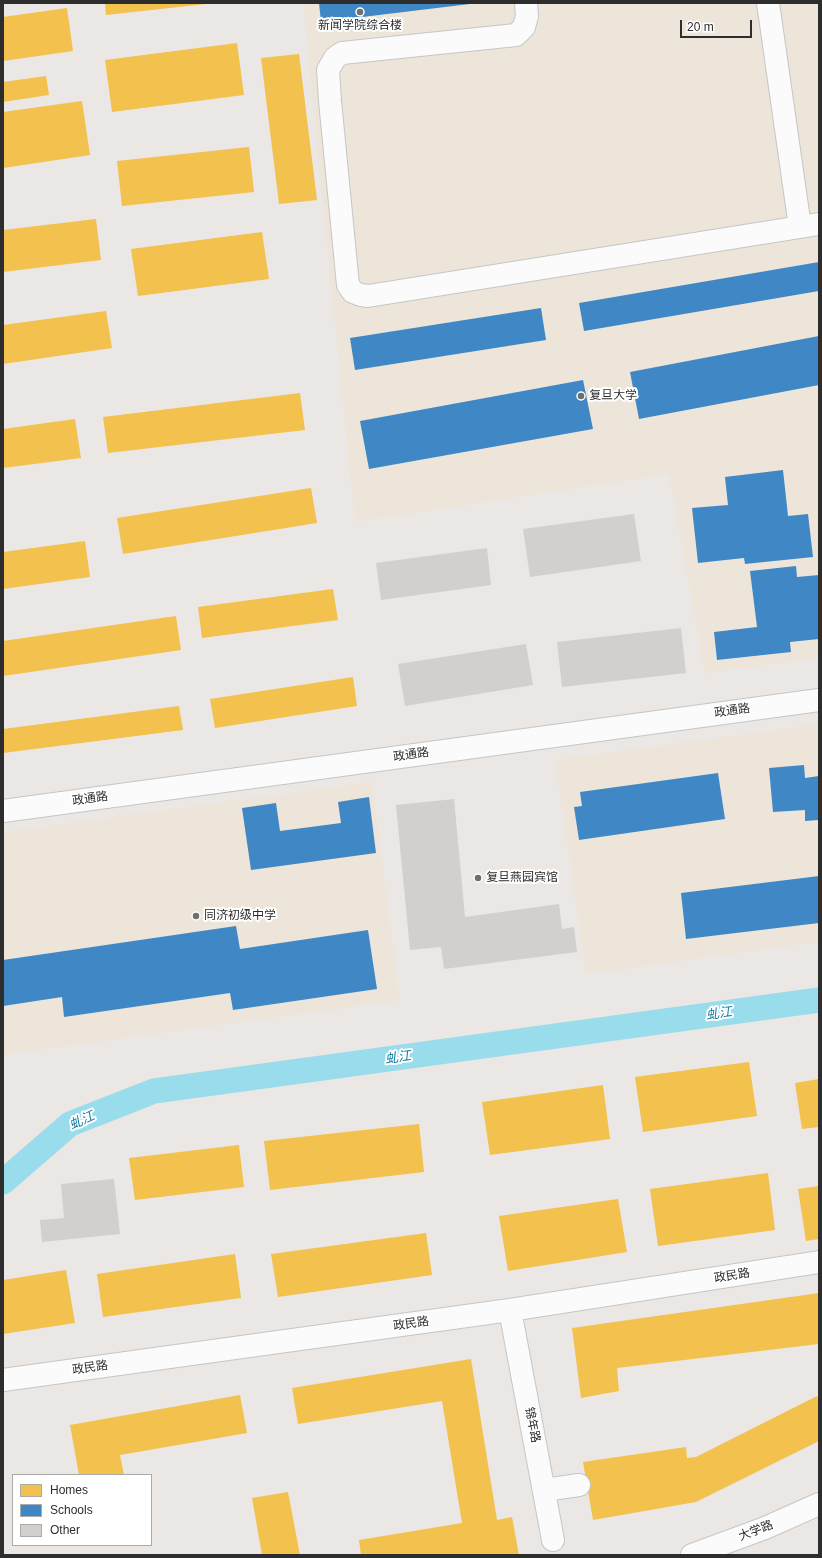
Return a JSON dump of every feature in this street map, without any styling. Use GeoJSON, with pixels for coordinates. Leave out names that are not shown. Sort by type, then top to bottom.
{"type":"FeatureCollection","features":[{"type":"Feature","properties":{"kind":"street"},"geometry":{"type":"LineString","coordinates":[[526,3],[524,27],[516,34],[342,53],[334,58],[328,70],[330,101],[348,285],[353,292],[368,296],[809,226],[768,3]]}},
{"type":"Feature","properties":{"kind":"street","name":"政通路"},"geometry":{"type":"LineString","coordinates":[[3,810],[819,700]]}},
{"type":"Feature","properties":{"kind":"street","name":"政民路"},"geometry":{"type":"LineString","coordinates":[[3,1380],[510,1310],[819,1262]]}},
{"type":"Feature","properties":{"kind":"street","name":"锦年路"},"geometry":{"type":"LineString","coordinates":[[510,1310],[553,1540]]}},
{"type":"Feature","properties":{"kind":"street"},"geometry":{"type":"LineString","coordinates":[[544,1490],[579,1485]]}},
{"type":"Feature","properties":{"kind":"street","name":"大学路"},"geometry":{"type":"LineString","coordinates":[[692,1555],[765,1528],[819,1504]]}},
{"type":"Feature","properties":{"kind":"shaded area","name":"复旦大学"},"geometry":{"type":"Polygon","coordinates":[[[303,3],[819,3],[819,658],[705,673],[669,474],[355,522],[303,3]]]}},
{"type":"Feature","properties":{"kind":"shaded area"},"geometry":{"type":"Polygon","coordinates":[[[819,724],[819,942],[586,974],[555,760],[819,724]]]}},
{"type":"Feature","properties":{"kind":"shaded area","name":"同济初级中学"},"geometry":{"type":"Polygon","coordinates":[[[372,782],[400,1000],[3,1055],[3,832],[372,782]]]}},
{"type":"Feature","properties":{"kind":"building: Homes"},"geometry":{"type":"Polygon","coordinates":[[[105,3],[206,3],[206,4],[106,15],[105,3]]]}},
{"type":"Feature","properties":{"kind":"building: Homes"},"geometry":{"type":"Polygon","coordinates":[[[67,8],[73,51],[3,61],[3,17],[67,8]]]}},
{"type":"Feature","properties":{"kind":"building: Homes"},"geometry":{"type":"Polygon","coordinates":[[[237,43],[244,95],[112,112],[105,60],[237,43]]]}},
{"type":"Feature","properties":{"kind":"building: Homes"},"geometry":{"type":"Polygon","coordinates":[[[299,54],[317,200],[279,204],[261,58],[299,54]]]}},
{"type":"Feature","properties":{"kind":"building: Homes"},"geometry":{"type":"Polygon","coordinates":[[[46,76],[49,95],[3,102],[3,82],[46,76]]]}},
{"type":"Feature","properties":{"kind":"building: Homes"},"geometry":{"type":"Polygon","coordinates":[[[82,101],[90,155],[3,168],[3,112],[82,101]]]}},
{"type":"Feature","properties":{"kind":"building: Homes"},"geometry":{"type":"Polygon","coordinates":[[[249,147],[254,192],[122,206],[117,161],[249,147]]]}},
{"type":"Feature","properties":{"kind":"building: Homes"},"geometry":{"type":"Polygon","coordinates":[[[96,219],[101,260],[3,272],[3,230],[96,219]]]}},
{"type":"Feature","properties":{"kind":"building: Homes"},"geometry":{"type":"Polygon","coordinates":[[[262,232],[269,279],[138,296],[131,249],[262,232]]]}},
{"type":"Feature","properties":{"kind":"building: Homes"},"geometry":{"type":"Polygon","coordinates":[[[106,311],[112,348],[3,364],[3,325],[106,311]]]}},
{"type":"Feature","properties":{"kind":"building: Homes"},"geometry":{"type":"Polygon","coordinates":[[[300,393],[305,430],[108,453],[103,417],[300,393]]]}},
{"type":"Feature","properties":{"kind":"building: Homes"},"geometry":{"type":"Polygon","coordinates":[[[75,419],[81,458],[3,468],[3,429],[75,419]]]}},
{"type":"Feature","properties":{"kind":"building: Homes"},"geometry":{"type":"Polygon","coordinates":[[[311,488],[317,523],[123,554],[117,518],[311,488]]]}},
{"type":"Feature","properties":{"kind":"building: Homes"},"geometry":{"type":"Polygon","coordinates":[[[85,541],[90,577],[3,589],[3,552],[85,541]]]}},
{"type":"Feature","properties":{"kind":"building: Homes"},"geometry":{"type":"Polygon","coordinates":[[[333,589],[338,620],[202,638],[198,607],[333,589]]]}},
{"type":"Feature","properties":{"kind":"building: Homes"},"geometry":{"type":"Polygon","coordinates":[[[176,616],[181,650],[3,676],[3,641],[176,616]]]}},
{"type":"Feature","properties":{"kind":"building: Homes"},"geometry":{"type":"Polygon","coordinates":[[[353,677],[357,706],[215,728],[210,699],[353,677]]]}},
{"type":"Feature","properties":{"kind":"building: Homes"},"geometry":{"type":"Polygon","coordinates":[[[179,706],[183,730],[3,753],[3,729],[179,706]]]}},
{"type":"Feature","properties":{"kind":"building: Homes"},"geometry":{"type":"Polygon","coordinates":[[[749,1062],[757,1116],[643,1132],[635,1077],[749,1062]]]}},
{"type":"Feature","properties":{"kind":"building: Homes"},"geometry":{"type":"Polygon","coordinates":[[[819,1079],[819,1127],[802,1129],[795,1083],[819,1079]]]}},
{"type":"Feature","properties":{"kind":"building: Homes"},"geometry":{"type":"Polygon","coordinates":[[[603,1085],[610,1139],[490,1155],[482,1102],[603,1085]]]}},
{"type":"Feature","properties":{"kind":"building: Homes"},"geometry":{"type":"Polygon","coordinates":[[[419,1124],[424,1172],[270,1190],[264,1141],[419,1124]]]}},
{"type":"Feature","properties":{"kind":"building: Homes"},"geometry":{"type":"Polygon","coordinates":[[[239,1145],[244,1187],[135,1200],[129,1158],[239,1145]]]}},
{"type":"Feature","properties":{"kind":"building: Homes"},"geometry":{"type":"Polygon","coordinates":[[[768,1173],[775,1230],[658,1246],[650,1189],[768,1173]]]}},
{"type":"Feature","properties":{"kind":"building: Homes"},"geometry":{"type":"Polygon","coordinates":[[[819,1186],[819,1239],[806,1241],[798,1189],[819,1186]]]}},
{"type":"Feature","properties":{"kind":"building: Homes"},"geometry":{"type":"Polygon","coordinates":[[[618,1199],[627,1252],[508,1271],[499,1216],[618,1199]]]}},
{"type":"Feature","properties":{"kind":"building: Homes"},"geometry":{"type":"Polygon","coordinates":[[[426,1233],[432,1275],[278,1297],[271,1254],[426,1233]]]}},
{"type":"Feature","properties":{"kind":"building: Homes"},"geometry":{"type":"Polygon","coordinates":[[[235,1254],[241,1298],[103,1317],[97,1274],[235,1254]]]}},
{"type":"Feature","properties":{"kind":"building: Homes"},"geometry":{"type":"Polygon","coordinates":[[[66,1270],[75,1323],[3,1334],[3,1280],[66,1270]]]}},
{"type":"Feature","properties":{"kind":"building: Homes"},"geometry":{"type":"Polygon","coordinates":[[[819,1293],[819,1344],[617,1368],[619,1391],[581,1398],[572,1328],[819,1293]]]}},
{"type":"Feature","properties":{"kind":"building: Homes"},"geometry":{"type":"Polygon","coordinates":[[[471,1359],[497,1520],[512,1517],[519,1555],[361,1555],[359,1540],[462,1523],[442,1401],[298,1424],[292,1388],[471,1359]]]}},
{"type":"Feature","properties":{"kind":"building: Homes"},"geometry":{"type":"Polygon","coordinates":[[[240,1395],[247,1433],[120,1455],[124,1474],[79,1474],[70,1425],[240,1395]]]}},
{"type":"Feature","properties":{"kind":"building: Homes"},"geometry":{"type":"Polygon","coordinates":[[[817,1396],[819,1400],[819,1441],[696,1502],[593,1520],[583,1462],[686,1447],[687,1458],[696,1457],[817,1396]]]}},
{"type":"Feature","properties":{"kind":"building: Homes"},"geometry":{"type":"Polygon","coordinates":[[[288,1492],[300,1555],[262,1555],[252,1498],[288,1492]]]}},
{"type":"Feature","properties":{"kind":"building: Schools","name":"新闻学院综合楼"},"geometry":{"type":"Polygon","coordinates":[[[319,3],[469,3],[470,4],[321,22],[319,3]]]}},
{"type":"Feature","properties":{"kind":"building: Schools"},"geometry":{"type":"Polygon","coordinates":[[[819,262],[819,291],[584,331],[579,303],[819,262]]]}},
{"type":"Feature","properties":{"kind":"building: Schools"},"geometry":{"type":"Polygon","coordinates":[[[541,308],[546,340],[355,370],[350,338],[541,308]]]}},
{"type":"Feature","properties":{"kind":"building: Schools"},"geometry":{"type":"Polygon","coordinates":[[[819,336],[819,385],[639,419],[630,372],[819,336]]]}},
{"type":"Feature","properties":{"kind":"building: Schools"},"geometry":{"type":"Polygon","coordinates":[[[583,380],[593,429],[369,469],[360,421],[583,380]]]}},
{"type":"Feature","properties":{"kind":"building: Schools"},"geometry":{"type":"Polygon","coordinates":[[[783,470],[788,516],[808,514],[813,557],[745,564],[744,558],[698,563],[692,508],[728,505],[725,477],[783,470]]]}},
{"type":"Feature","properties":{"kind":"building: Schools"},"geometry":{"type":"Polygon","coordinates":[[[796,566],[797,577],[819,575],[819,639],[790,642],[791,652],[717,660],[714,632],[757,627],[750,571],[796,566]]]}},
{"type":"Feature","properties":{"kind":"building: Schools"},"geometry":{"type":"Polygon","coordinates":[[[804,765],[805,778],[819,776],[819,820],[805,821],[805,810],[773,812],[769,768],[804,765]]]}},
{"type":"Feature","properties":{"kind":"building: Schools"},"geometry":{"type":"Polygon","coordinates":[[[718,773],[725,819],[579,840],[574,807],[582,806],[580,792],[718,773]]]}},
{"type":"Feature","properties":{"kind":"building: Schools"},"geometry":{"type":"Polygon","coordinates":[[[369,797],[376,853],[251,870],[242,808],[276,803],[280,831],[341,823],[338,802],[369,797]]]}},
{"type":"Feature","properties":{"kind":"building: Schools"},"geometry":{"type":"Polygon","coordinates":[[[819,876],[819,923],[686,939],[681,893],[819,876]]]}},
{"type":"Feature","properties":{"kind":"building: Schools"},"geometry":{"type":"Polygon","coordinates":[[[236,926],[240,949],[368,930],[377,989],[233,1010],[230,993],[64,1017],[62,997],[3,1006],[3,960],[236,926]]]}},
{"type":"Feature","properties":{"kind":"building: Other"},"geometry":{"type":"Polygon","coordinates":[[[634,514],[641,561],[530,577],[523,529],[634,514]]]}},
{"type":"Feature","properties":{"kind":"building: Other"},"geometry":{"type":"Polygon","coordinates":[[[487,548],[491,585],[381,600],[376,563],[487,548]]]}},
{"type":"Feature","properties":{"kind":"building: Other"},"geometry":{"type":"Polygon","coordinates":[[[681,628],[686,673],[562,687],[557,642],[681,628]]]}},
{"type":"Feature","properties":{"kind":"building: Other"},"geometry":{"type":"Polygon","coordinates":[[[526,644],[533,685],[405,706],[398,664],[526,644]]]}},
{"type":"Feature","properties":{"kind":"building: Other"},"geometry":{"type":"Polygon","coordinates":[[[454,799],[465,917],[559,904],[562,929],[574,927],[577,952],[444,969],[441,947],[410,950],[396,805],[454,799]]]}},
{"type":"Feature","properties":{"kind":"building: Other"},"geometry":{"type":"Polygon","coordinates":[[[114,1179],[120,1234],[42,1242],[40,1220],[64,1218],[61,1184],[114,1179]]]}},
{"type":"Feature","properties":{"kind":"waterway","name":"虬江"},"geometry":{"type":"LineString","coordinates":[[3,1182],[70,1124],[154,1091],[819,1000]]}},
{"type":"Feature","properties":{"kind":"place","name":"新闻学院综合楼"},"geometry":{"type":"Point","coordinates":[360,12]}},
{"type":"Feature","properties":{"kind":"place","name":"复旦大学"},"geometry":{"type":"Point","coordinates":[581,396]}},
{"type":"Feature","properties":{"kind":"place","name":"复旦燕园宾馆"},"geometry":{"type":"Point","coordinates":[478,878]}},
{"type":"Feature","properties":{"kind":"place","name":"同济初级中学"},"geometry":{"type":"Point","coordinates":[196,916]}}]}
